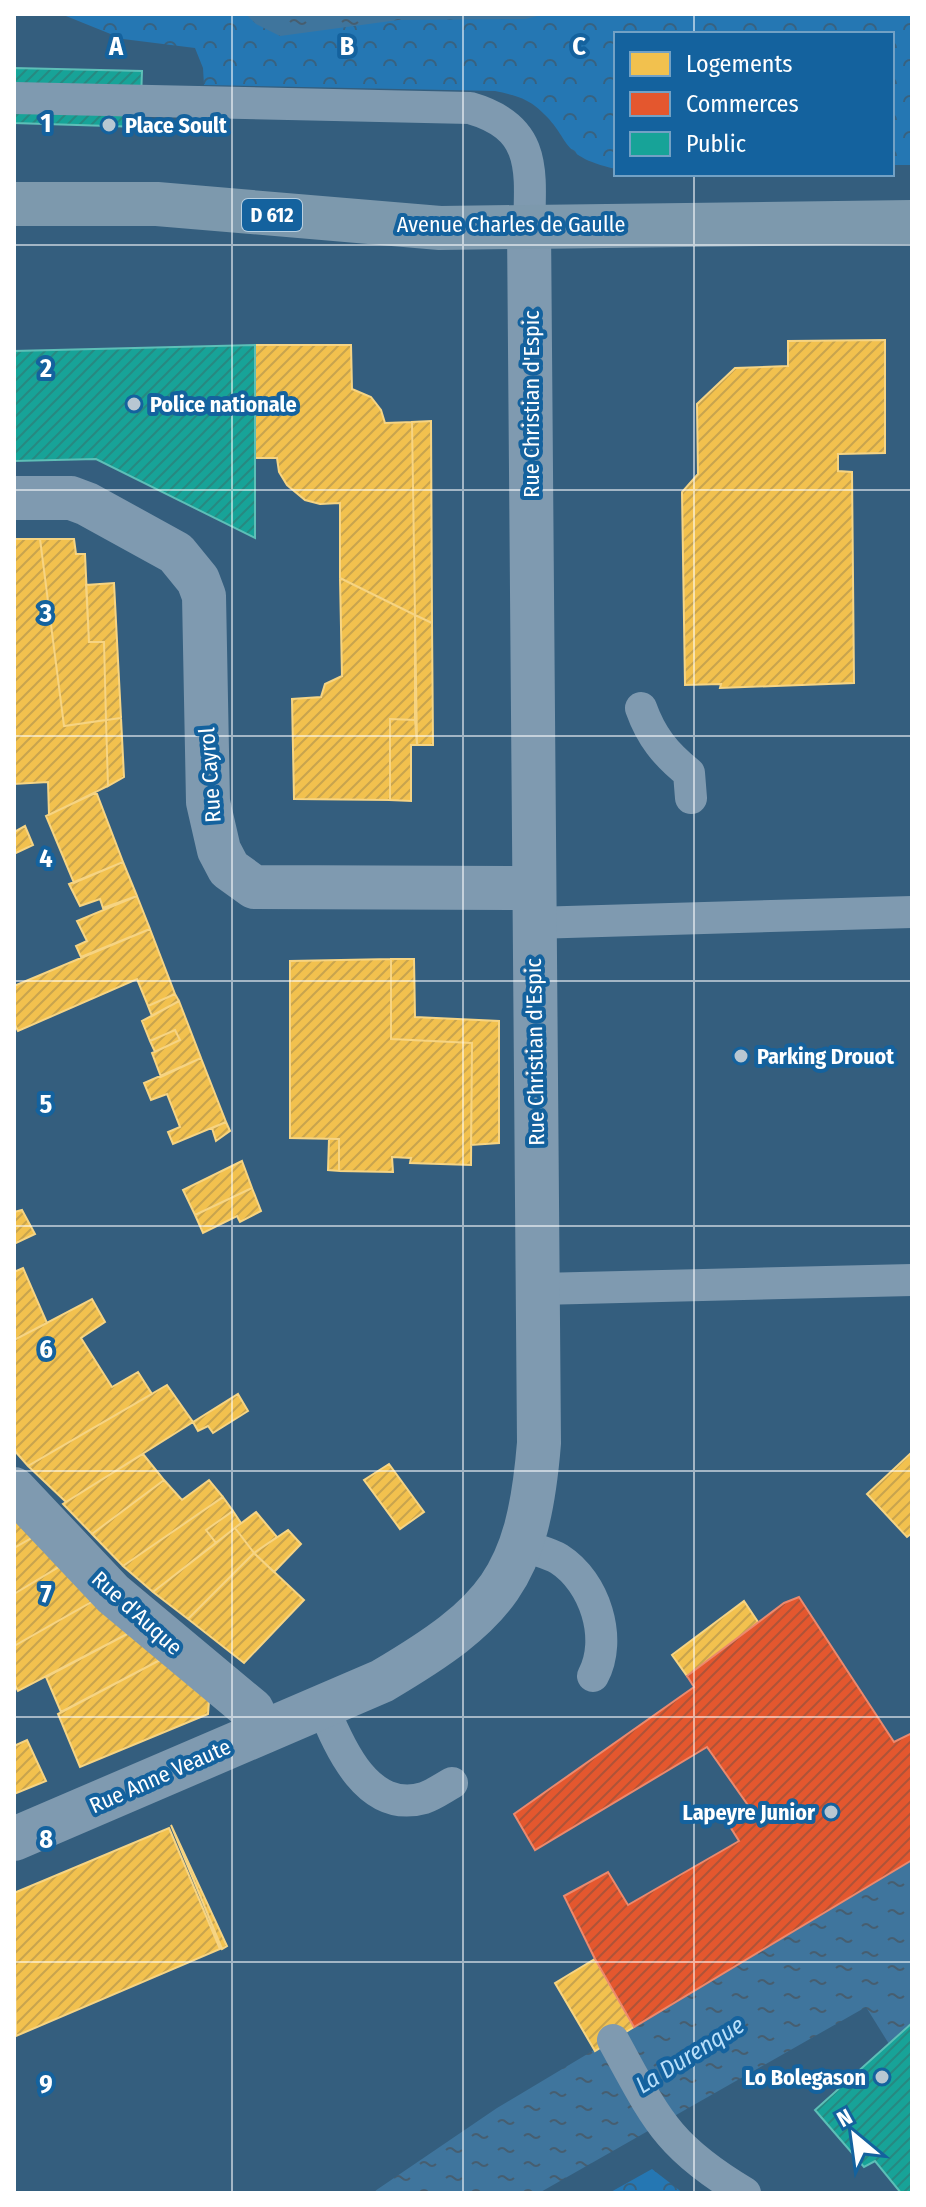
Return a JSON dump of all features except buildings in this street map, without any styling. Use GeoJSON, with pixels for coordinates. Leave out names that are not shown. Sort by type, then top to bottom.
{"type":"FeatureCollection","features":[{"type":"Feature","properties":{"kind":"main road","name":"Avenue Charles de Gaulle"},"geometry":{"type":"LineString","coordinates":[[14,204],[157,204],[440,228],[912,222]]}},
{"type":"Feature","properties":{"kind":"street","name":"Rue Christian d'Espic"},"geometry":{"type":"LineString","coordinates":[[261,1731],[382,1681],[436,1649],[482,1610],[508,1576],[523,1545],[535,1490],[539,1443],[539,1289],[529,227]]}},
{"type":"Feature","properties":{"kind":"street","name":"Rue Cayrol"},"geometry":{"type":"LineString","coordinates":[[14,498],[71,498],[87,504],[176,553],[198,580],[204,596],[208,802],[219,850],[229,869],[242,881],[254,887],[534,906]]}},
{"type":"Feature","properties":{"kind":"street","name":"Rue d'Auque"},"geometry":{"type":"LineString","coordinates":[[14,1489],[113,1594],[252,1710],[261,1731]]}},
{"type":"Feature","properties":{"kind":"street","name":"Rue Anne Veaute"},"geometry":{"type":"LineString","coordinates":[[14,1839],[261,1731]]}},
{"type":"Feature","properties":{"kind":"lane"},"geometry":{"type":"LineString","coordinates":[[14,98],[470,108],[493,115],[511,127],[524,148],[531,167],[529,227]]}},
{"type":"Feature","properties":{"kind":"lane"},"geometry":{"type":"LineString","coordinates":[[641,708],[649,732],[668,756],[689,773],[691,798]]}},
{"type":"Feature","properties":{"kind":"lane"},"geometry":{"type":"LineString","coordinates":[[534,906],[912,912]]}},
{"type":"Feature","properties":{"kind":"lane"},"geometry":{"type":"LineString","coordinates":[[539,1289],[912,1280]]}},
{"type":"Feature","properties":{"kind":"lane"},"geometry":{"type":"LineString","coordinates":[[523,1545],[558,1559],[587,1591],[602,1631],[602,1650],[593,1676]]}},
{"type":"Feature","properties":{"kind":"lane"},"geometry":{"type":"LineString","coordinates":[[323,1707],[351,1765],[375,1791],[398,1800],[425,1798],[452,1783]]}},
{"type":"Feature","properties":{"kind":"lane"},"geometry":{"type":"LineString","coordinates":[[613,2040],[658,2123],[690,2157],[745,2193]]}},
{"type":"Feature","properties":{"kind":"green space"},"geometry":{"type":"Polygon","coordinates":[[[61,14],[912,14],[912,165],[894,165],[894,32],[614,32],[614,168],[596,164],[573,151],[535,106],[511,95],[495,91],[204,85],[203,68],[195,48],[123,39],[61,14]]]}},
{"type":"Feature","properties":{"kind":"green space"},"geometry":{"type":"Polygon","coordinates":[[[652,2169],[683,2193],[609,2193],[652,2169]]]}},
{"type":"Feature","properties":{"kind":"water"},"geometry":{"type":"Polygon","coordinates":[[[246,14],[546,14],[525,19],[398,20],[280,36],[256,24],[246,14]]]}},
{"type":"Feature","properties":{"kind":"water","name":"La Durenque"},"geometry":{"type":"Polygon","coordinates":[[[912,1860],[912,2023],[889,2044],[866,2007],[539,2193],[372,2193],[497,2108],[912,1860]]]}},
{"type":"Feature","properties":{"kind":"place","name":"Place Soult"},"geometry":{"type":"Point","coordinates":[109,125]}},
{"type":"Feature","properties":{"kind":"place","name":"Police nationale"},"geometry":{"type":"Point","coordinates":[134,404]}},
{"type":"Feature","properties":{"kind":"place","name":"Parking Drouot"},"geometry":{"type":"Point","coordinates":[741,1056]}},
{"type":"Feature","properties":{"kind":"place","name":"Lapeyre Junior"},"geometry":{"type":"Point","coordinates":[831,1812]}},
{"type":"Feature","properties":{"kind":"place","name":"Lo Bolegason"},"geometry":{"type":"Point","coordinates":[882,2077]}}]}
